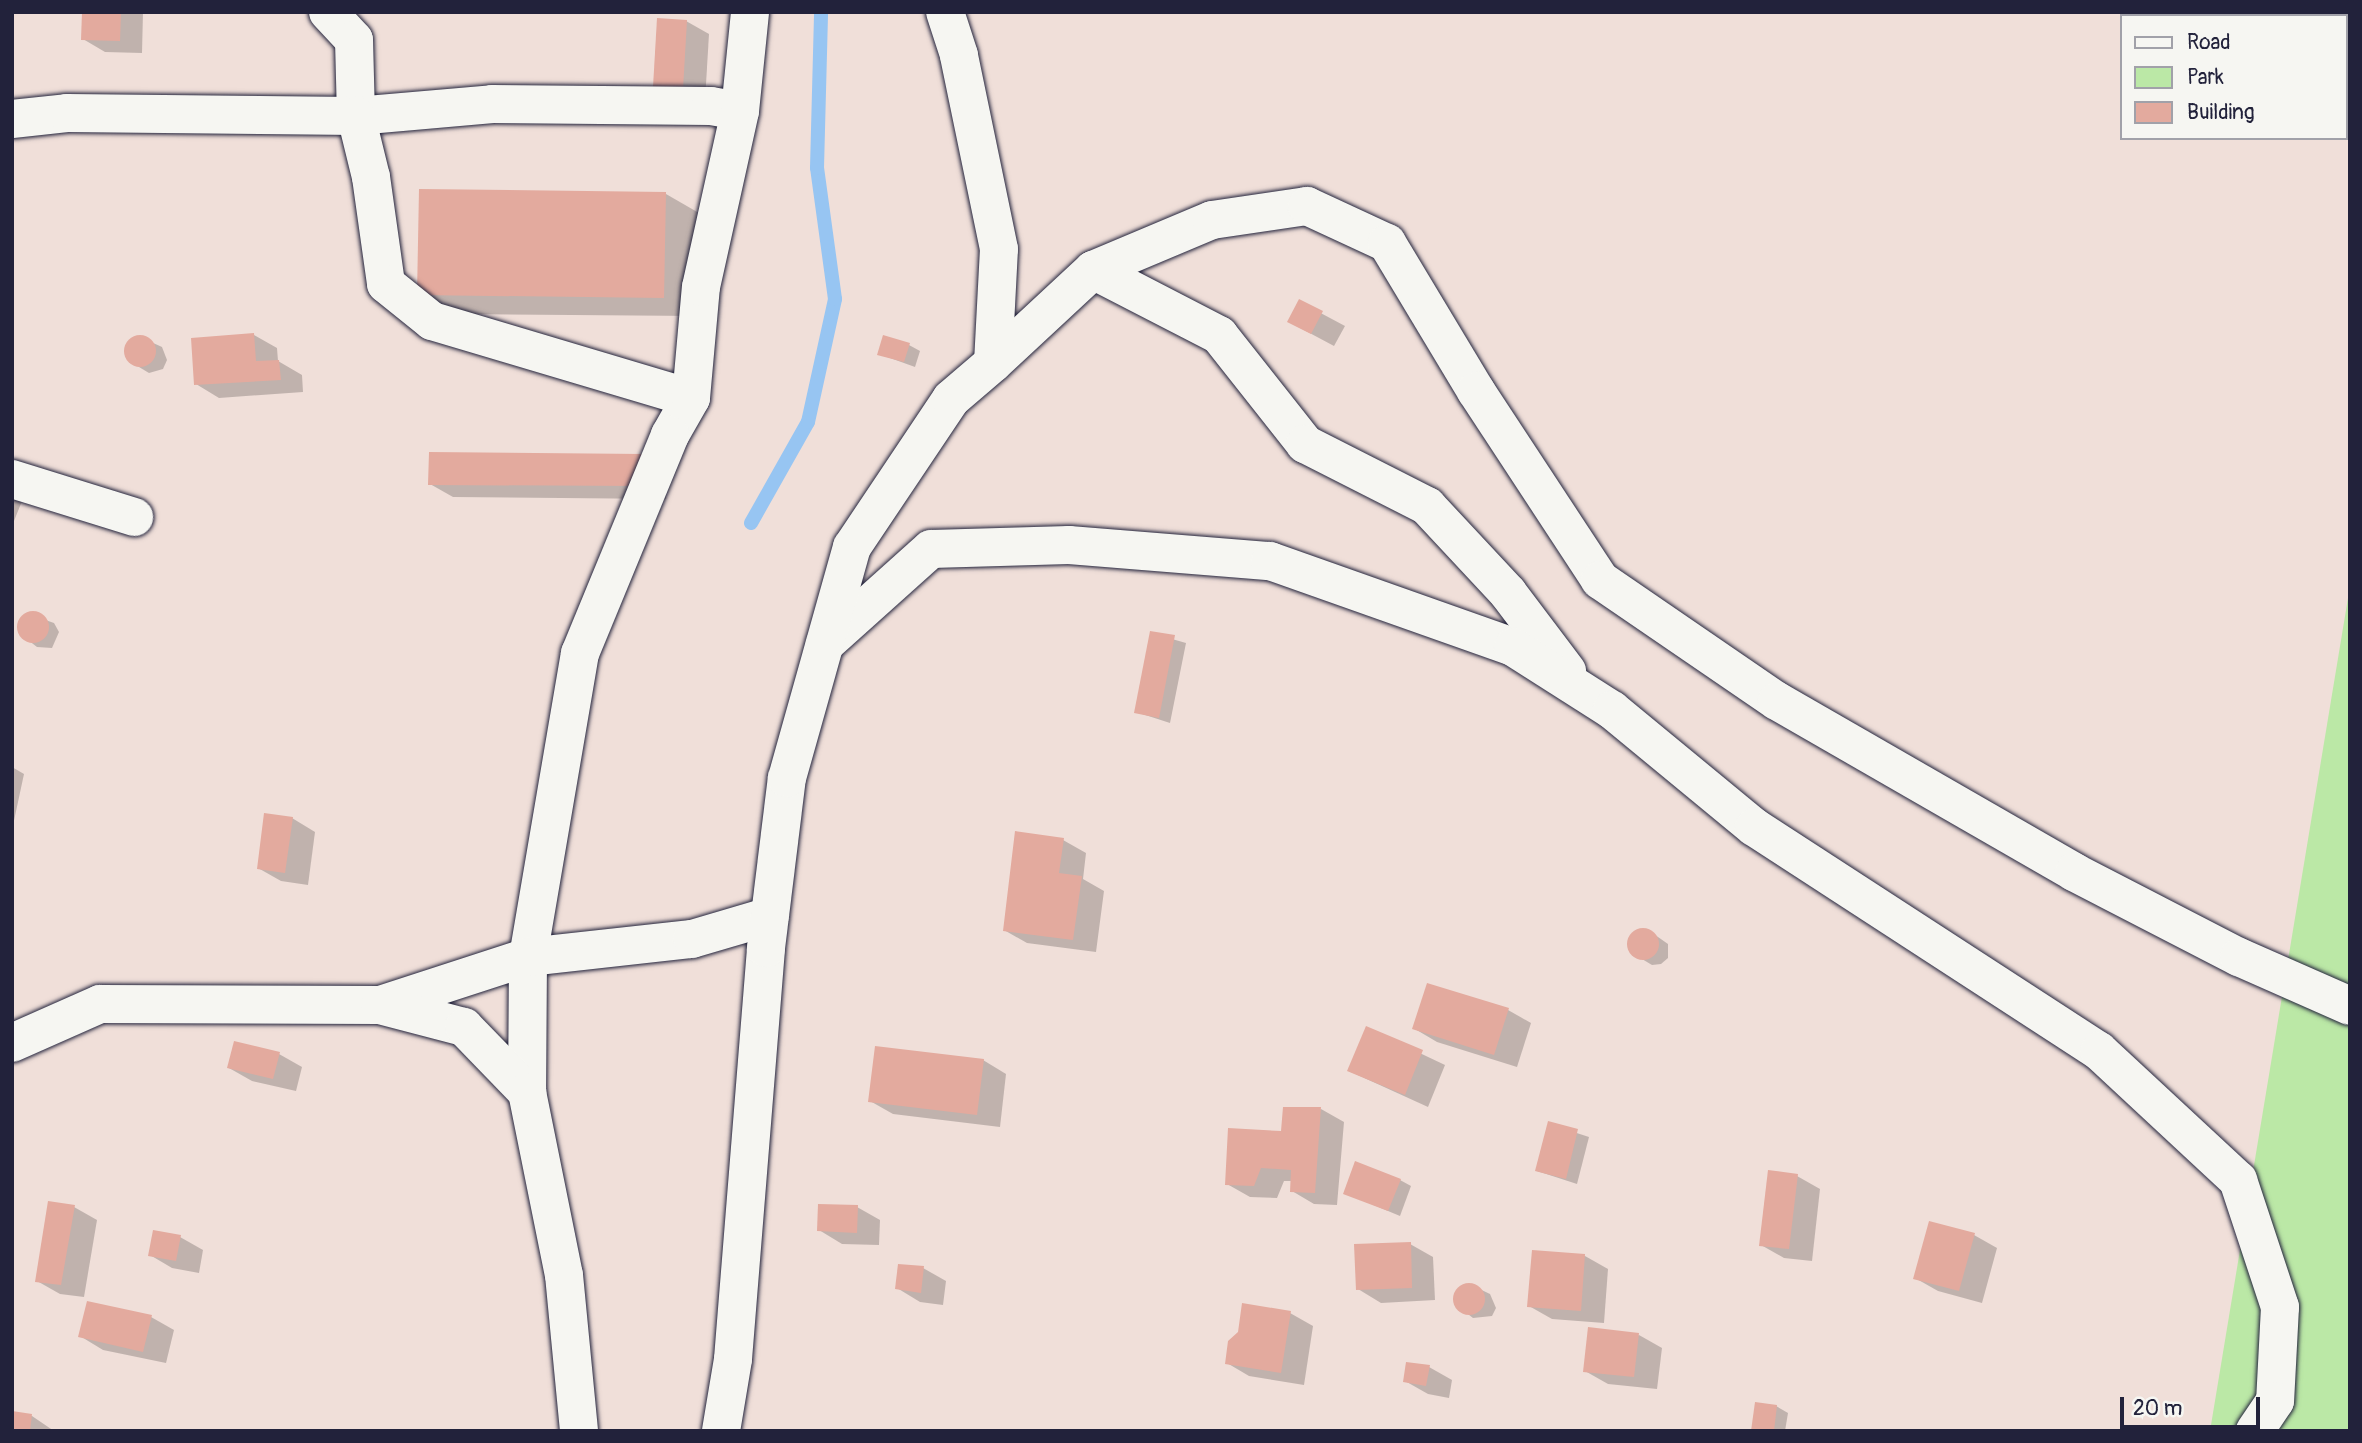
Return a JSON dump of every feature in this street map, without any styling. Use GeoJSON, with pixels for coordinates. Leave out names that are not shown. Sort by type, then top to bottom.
{"type":"FeatureCollection","features":[{"type":"Feature","properties":{"kind":"street"},"geometry":{"type":"LineString","coordinates":[[328,12],[354,40],[356,116],[371,177],[386,284],[432,321],[691,398]]}},
{"type":"Feature","properties":{"kind":"street"},"geometry":{"type":"LineString","coordinates":[[579,1431],[564,1275],[527,1092],[528,957],[580,653],[670,435],[691,398],[701,287],[740,111],[750,12]]}},
{"type":"Feature","properties":{"kind":"street"},"geometry":{"type":"LineString","coordinates":[[945,12],[959,55],[999,249],[993,363]]}},
{"type":"Feature","properties":{"kind":"street"},"geometry":{"type":"LineString","coordinates":[[12,118],[67,113],[356,116],[492,104],[710,106],[740,111]]}},
{"type":"Feature","properties":{"kind":"street"},"geometry":{"type":"LineString","coordinates":[[721,1431],[733,1359],[770,916],[787,778],[852,547],[951,399],[1093,270],[1212,220],[1307,206],[1387,243],[1476,391],[1600,580],[1777,701],[2074,872],[2239,957],[2350,1006]]}},
{"type":"Feature","properties":{"kind":"street"},"geometry":{"type":"LineString","coordinates":[[1093,270],[1219,335],[1305,444],[1427,506],[1508,593],[1582,691]]}},
{"type":"Feature","properties":{"kind":"street"},"geometry":{"type":"LineString","coordinates":[[12,479],[134,517]]}},
{"type":"Feature","properties":{"kind":"street"},"geometry":{"type":"LineString","coordinates":[[825,644],[931,549],[1069,545],[1270,561],[1513,647],[1612,710],[1754,827],[2099,1051],[2238,1180],[2280,1307],[2275,1401],[2255,1431]]}},
{"type":"Feature","properties":{"kind":"street"},"geometry":{"type":"LineString","coordinates":[[380,1005],[528,957],[692,939],[770,916]]}},
{"type":"Feature","properties":{"kind":"street"},"geometry":{"type":"LineString","coordinates":[[12,1043],[100,1004],[380,1005],[464,1027],[527,1092]]}},
{"type":"Feature","properties":{"kind":"green space"},"geometry":{"type":"Polygon","coordinates":[[[2348,598],[2350,1431],[2210,1431],[2348,598]]]}},
{"type":"Feature","properties":{"kind":"building"},"geometry":{"type":"Polygon","coordinates":[[[82,12],[121,12],[120,41],[81,40],[82,12]]]}},
{"type":"Feature","properties":{"kind":"building"},"geometry":{"type":"Polygon","coordinates":[[[657,18],[687,20],[683,89],[653,87],[657,18]]]}},
{"type":"Feature","properties":{"kind":"building"},"geometry":{"type":"Polygon","coordinates":[[[419,189],[666,192],[664,298],[417,295],[419,189]]]}},
{"type":"Feature","properties":{"kind":"building"},"geometry":{"type":"Polygon","coordinates":[[[1299,299],[1323,311],[1311,334],[1287,322],[1299,299]]]}},
{"type":"Feature","properties":{"kind":"building"},"geometry":{"type":"Polygon","coordinates":[[[254,333],[256,361],[279,360],[281,380],[194,385],[191,338],[254,333]]]}},
{"type":"Feature","properties":{"kind":"building"},"geometry":{"type":"Polygon","coordinates":[[[140,335],[151,340],[156,351],[151,362],[140,367],[129,362],[124,351],[129,340],[140,335]]]}},
{"type":"Feature","properties":{"kind":"building"},"geometry":{"type":"Polygon","coordinates":[[[883,335],[910,343],[904,362],[877,355],[883,335]]]}},
{"type":"Feature","properties":{"kind":"building"},"geometry":{"type":"Polygon","coordinates":[[[429,452],[644,454],[643,486],[428,485],[429,452]]]}},
{"type":"Feature","properties":{"kind":"building"},"geometry":{"type":"Polygon","coordinates":[[[33,611],[44,616],[49,627],[44,638],[33,643],[22,638],[17,627],[22,616],[33,611]]]}},
{"type":"Feature","properties":{"kind":"building"},"geometry":{"type":"Polygon","coordinates":[[[1150,631],[1175,635],[1159,718],[1134,713],[1150,631]]]}},
{"type":"Feature","properties":{"kind":"building"},"geometry":{"type":"Polygon","coordinates":[[[264,813],[293,817],[285,873],[257,869],[264,813]]]}},
{"type":"Feature","properties":{"kind":"building"},"geometry":{"type":"Polygon","coordinates":[[[1015,831],[1064,838],[1059,873],[1082,876],[1073,940],[1003,931],[1015,831]]]}},
{"type":"Feature","properties":{"kind":"building"},"geometry":{"type":"Polygon","coordinates":[[[1643,928],[1655,932],[1659,944],[1655,956],[1643,960],[1631,956],[1627,944],[1631,932],[1643,928]]]}},
{"type":"Feature","properties":{"kind":"building"},"geometry":{"type":"Polygon","coordinates":[[[1427,983],[1509,1008],[1494,1055],[1412,1029],[1427,983]]]}},
{"type":"Feature","properties":{"kind":"building"},"geometry":{"type":"Polygon","coordinates":[[[1366,1026],[1423,1050],[1405,1095],[1347,1071],[1366,1026]]]}},
{"type":"Feature","properties":{"kind":"building"},"geometry":{"type":"Polygon","coordinates":[[[234,1041],[280,1052],[273,1079],[227,1068],[234,1041]]]}},
{"type":"Feature","properties":{"kind":"building"},"geometry":{"type":"Polygon","coordinates":[[[875,1046],[984,1059],[977,1115],[868,1102],[875,1046]]]}},
{"type":"Feature","properties":{"kind":"building"},"geometry":{"type":"Polygon","coordinates":[[[1283,1107],[1321,1107],[1315,1193],[1290,1192],[1291,1170],[1261,1168],[1254,1186],[1225,1185],[1228,1128],[1281,1131],[1283,1107]]]}},
{"type":"Feature","properties":{"kind":"building"},"geometry":{"type":"Polygon","coordinates":[[[1548,1121],[1578,1129],[1566,1179],[1535,1171],[1548,1121]]]}},
{"type":"Feature","properties":{"kind":"building"},"geometry":{"type":"Polygon","coordinates":[[[1355,1161],[1401,1179],[1388,1211],[1343,1194],[1355,1161]]]}},
{"type":"Feature","properties":{"kind":"building"},"geometry":{"type":"Polygon","coordinates":[[[1768,1170],[1798,1174],[1789,1249],[1759,1246],[1768,1170]]]}},
{"type":"Feature","properties":{"kind":"building"},"geometry":{"type":"Polygon","coordinates":[[[48,1201],[75,1205],[61,1285],[35,1282],[48,1201]]]}},
{"type":"Feature","properties":{"kind":"building"},"geometry":{"type":"Polygon","coordinates":[[[818,1204],[858,1205],[857,1233],[817,1231],[818,1204]]]}},
{"type":"Feature","properties":{"kind":"building"},"geometry":{"type":"Polygon","coordinates":[[[1929,1221],[1975,1233],[1959,1291],[1913,1279],[1929,1221]]]}},
{"type":"Feature","properties":{"kind":"building"},"geometry":{"type":"Polygon","coordinates":[[[153,1230],[181,1235],[176,1261],[148,1256],[153,1230]]]}},
{"type":"Feature","properties":{"kind":"building"},"geometry":{"type":"Polygon","coordinates":[[[1411,1242],[1412,1288],[1356,1290],[1354,1244],[1411,1242]]]}},
{"type":"Feature","properties":{"kind":"building"},"geometry":{"type":"Polygon","coordinates":[[[1532,1250],[1585,1254],[1581,1311],[1527,1307],[1532,1250]]]}},
{"type":"Feature","properties":{"kind":"building"},"geometry":{"type":"Polygon","coordinates":[[[898,1264],[924,1266],[921,1293],[895,1289],[898,1264]]]}},
{"type":"Feature","properties":{"kind":"building"},"geometry":{"type":"Polygon","coordinates":[[[1469,1283],[1480,1288],[1485,1299],[1480,1310],[1469,1315],[1458,1310],[1453,1299],[1458,1288],[1469,1283]]]}},
{"type":"Feature","properties":{"kind":"building"},"geometry":{"type":"Polygon","coordinates":[[[87,1301],[152,1315],[143,1352],[78,1337],[87,1301]]]}},
{"type":"Feature","properties":{"kind":"building"},"geometry":{"type":"Polygon","coordinates":[[[1242,1303],[1291,1311],[1281,1373],[1225,1364],[1228,1341],[1238,1332],[1242,1303]]]}},
{"type":"Feature","properties":{"kind":"building"},"geometry":{"type":"Polygon","coordinates":[[[1588,1327],[1639,1333],[1634,1377],[1583,1372],[1588,1327]]]}},
{"type":"Feature","properties":{"kind":"building"},"geometry":{"type":"Polygon","coordinates":[[[1406,1362],[1430,1365],[1426,1386],[1403,1382],[1406,1362]]]}},
{"type":"Feature","properties":{"kind":"building"},"geometry":{"type":"Polygon","coordinates":[[[1755,1402],[1777,1405],[1774,1431],[1751,1431],[1755,1402]]]}},
{"type":"Feature","properties":{"kind":"building"},"geometry":{"type":"Polygon","coordinates":[[[12,1411],[32,1414],[30,1431],[12,1431],[12,1411]]]}},
{"type":"Feature","properties":{"kind":"waterway"},"geometry":{"type":"LineString","coordinates":[[751,523],[808,422],[835,299],[817,168],[821,12]]}}]}
